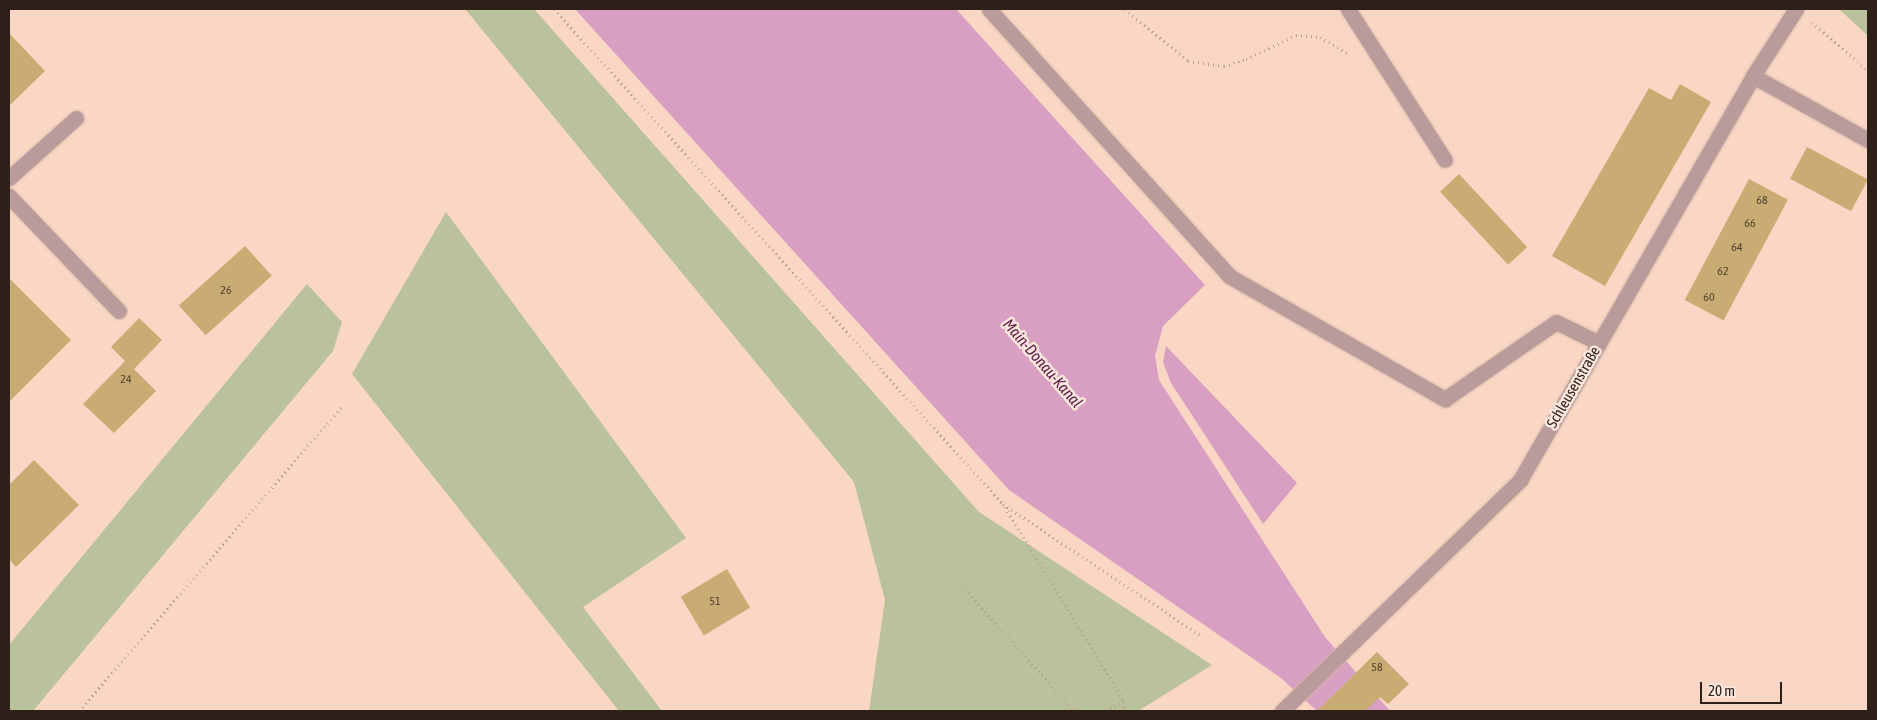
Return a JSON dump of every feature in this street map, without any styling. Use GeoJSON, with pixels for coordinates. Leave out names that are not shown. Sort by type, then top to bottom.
{"type":"FeatureCollection","features":[{"type":"Feature","properties":{"kind":"street"},"geometry":{"type":"LineString","coordinates":[[989,9],[1229,276],[1445,399],[1556,322],[1599,343]]}},
{"type":"Feature","properties":{"kind":"street"},"geometry":{"type":"LineString","coordinates":[[1348,9],[1446,160]]}},
{"type":"Feature","properties":{"kind":"street","name":"Schleusenstraße"},"geometry":{"type":"LineString","coordinates":[[1287,707],[1520,480],[1753,76],[1800,12]]}},
{"type":"Feature","properties":{"kind":"street"},"geometry":{"type":"LineString","coordinates":[[1753,76],[1868,140]]}},
{"type":"Feature","properties":{"kind":"street"},"geometry":{"type":"LineString","coordinates":[[9,178],[76,118]]}},
{"type":"Feature","properties":{"kind":"street"},"geometry":{"type":"LineString","coordinates":[[9,196],[119,311]]}},
{"type":"Feature","properties":{"kind":"path"},"geometry":{"type":"LineString","coordinates":[[554,9],[1003,504],[1124,701],[1124,711]]}},
{"type":"Feature","properties":{"kind":"path"},"geometry":{"type":"LineString","coordinates":[[1124,9],[1188,61],[1224,66],[1246,60],[1296,35],[1320,37],[1357,59]]}},
{"type":"Feature","properties":{"kind":"path"},"geometry":{"type":"LineString","coordinates":[[1800,12],[1868,70]]}},
{"type":"Feature","properties":{"kind":"path"},"geometry":{"type":"LineString","coordinates":[[79,711],[340,408]]}},
{"type":"Feature","properties":{"kind":"path"},"geometry":{"type":"LineString","coordinates":[[1003,504],[1203,637]]}},
{"type":"Feature","properties":{"kind":"path"},"geometry":{"type":"LineString","coordinates":[[965,588],[1074,711]]}},
{"type":"Feature","properties":{"kind":"path"},"geometry":{"type":"LineString","coordinates":[[1106,711],[1124,701]]}},
{"type":"Feature","properties":{"kind":"green space"},"geometry":{"type":"Polygon","coordinates":[[[465,9],[534,9],[979,512],[1212,665],[1138,711],[869,711],[885,600],[854,482],[465,9]]]}},
{"type":"Feature","properties":{"kind":"green space"},"geometry":{"type":"Polygon","coordinates":[[[1839,9],[1868,9],[1868,36],[1839,9]]]}},
{"type":"Feature","properties":{"kind":"green space"},"geometry":{"type":"Polygon","coordinates":[[[446,212],[686,538],[583,607],[662,711],[619,711],[352,374],[446,212]]]}},
{"type":"Feature","properties":{"kind":"green space"},"geometry":{"type":"Polygon","coordinates":[[[307,284],[342,322],[333,351],[33,711],[9,711],[9,645],[307,284]]]}},
{"type":"Feature","properties":{"kind":"water","name":"Main-Donau-Kanal"},"geometry":{"type":"Polygon","coordinates":[[[575,9],[956,9],[1205,285],[1163,326],[1155,356],[1159,380],[1325,637],[1390,711],[1317,711],[1281,678],[1009,490],[575,9]]]}},
{"type":"Feature","properties":{"kind":"water"},"geometry":{"type":"Polygon","coordinates":[[[1166,346],[1297,483],[1263,524],[1171,383],[1163,362],[1166,346]]]}},
{"type":"Feature","properties":{"kind":"building"},"geometry":{"type":"Polygon","coordinates":[[[9,33],[45,71],[9,106],[9,33]]]}},
{"type":"Feature","properties":{"kind":"building"},"geometry":{"type":"Polygon","coordinates":[[[1680,84],[1711,102],[1605,286],[1552,256],[1649,88],[1671,100],[1680,84]]]}},
{"type":"Feature","properties":{"kind":"building"},"geometry":{"type":"Polygon","coordinates":[[[1807,147],[1868,179],[1851,211],[1790,179],[1807,147]]]}},
{"type":"Feature","properties":{"kind":"building"},"geometry":{"type":"Polygon","coordinates":[[[1459,174],[1527,247],[1508,265],[1440,192],[1459,174]]]}},
{"type":"Feature","properties":{"kind":"building"},"geometry":{"type":"Polygon","coordinates":[[[1749,179],[1788,200],[1724,321],[1685,300],[1749,179]]]}},
{"type":"Feature","properties":{"kind":"building"},"geometry":{"type":"Polygon","coordinates":[[[245,246],[272,276],[206,335],[179,306],[245,246]]]}},
{"type":"Feature","properties":{"kind":"building"},"geometry":{"type":"Polygon","coordinates":[[[9,278],[71,340],[9,402],[9,278]]]}},
{"type":"Feature","properties":{"kind":"building"},"geometry":{"type":"Polygon","coordinates":[[[139,318],[162,340],[134,369],[156,391],[114,433],[83,404],[125,361],[111,347],[139,318]]]}},
{"type":"Feature","properties":{"kind":"building"},"geometry":{"type":"Polygon","coordinates":[[[34,460],[79,505],[16,567],[9,559],[9,485],[34,460]]]}},
{"type":"Feature","properties":{"kind":"building"},"geometry":{"type":"Polygon","coordinates":[[[727,569],[750,608],[704,635],[681,597],[727,569]]]}},
{"type":"Feature","properties":{"kind":"building"},"geometry":{"type":"Polygon","coordinates":[[[1377,652],[1409,684],[1388,704],[1380,697],[1365,711],[1317,711],[1377,652]]]}}]}
